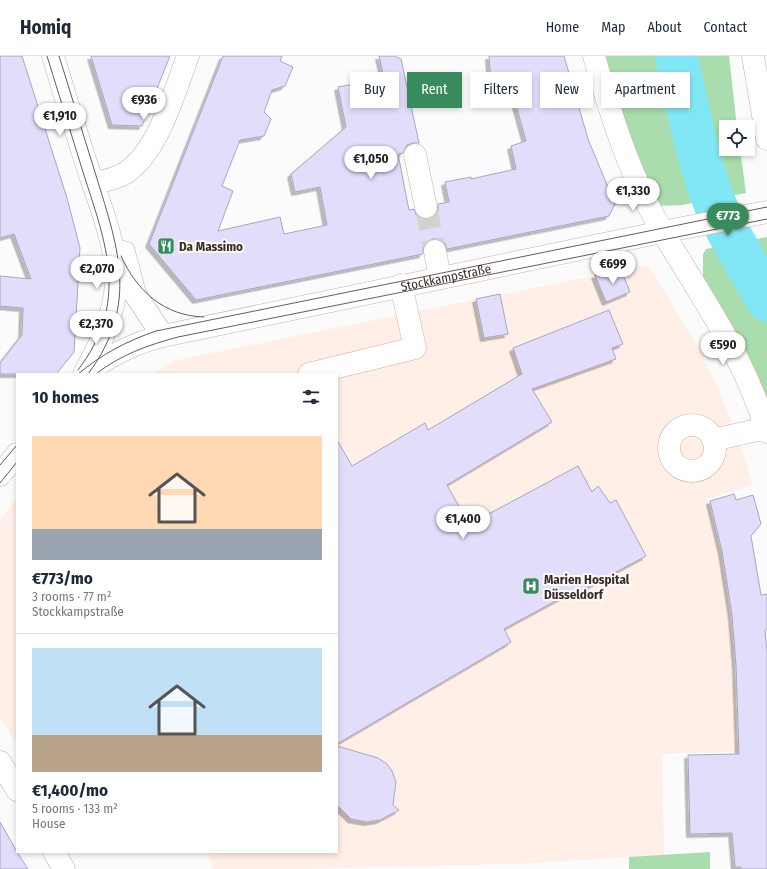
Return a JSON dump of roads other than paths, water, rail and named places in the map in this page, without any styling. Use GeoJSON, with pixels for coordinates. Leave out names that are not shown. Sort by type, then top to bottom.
{"type":"FeatureCollection","features":[{"type":"Feature","properties":{"kind":"street"},"geometry":{"type":"LineString","coordinates":[[53,56],[101,207],[112,249],[116,284],[107,326],[99,346],[85,373]]}},
{"type":"Feature","properties":{"kind":"street"},"geometry":{"type":"LineString","coordinates":[[93,184],[122,175],[144,157],[157,134],[188,56]]}},
{"type":"Feature","properties":{"kind":"street"},"geometry":{"type":"LineString","coordinates":[[594,56],[609,108],[641,190],[662,232],[733,348],[749,382],[766,430],[713,440]]}},
{"type":"Feature","properties":{"kind":"street"},"geometry":{"type":"LineString","coordinates":[[753,56],[767,139]]}},
{"type":"Feature","properties":{"kind":"street"},"geometry":{"type":"LineString","coordinates":[[415,155],[426,207]]}},
{"type":"Feature","properties":{"kind":"street"},"geometry":{"type":"LineString","coordinates":[[101,207],[122,245],[135,294],[163,336]]}},
{"type":"Feature","properties":{"kind":"street","name":"Stockkampstraße"},"geometry":{"type":"LineString","coordinates":[[85,373],[112,355],[126,348],[163,336],[402,285],[761,213]]}},
{"type":"Feature","properties":{"kind":"street"},"geometry":{"type":"LineString","coordinates":[[435,251],[440,278]]}},
{"type":"Feature","properties":{"kind":"street"},"geometry":{"type":"LineString","coordinates":[[313,373],[415,348],[402,285]]}},
{"type":"Feature","properties":{"kind":"street"},"geometry":{"type":"LineString","coordinates":[[0,475],[16,455]]}},
{"type":"Feature","properties":{"kind":"street"},"geometry":{"type":"LineString","coordinates":[[0,762],[15,784]]}},
{"type":"Feature","properties":{"kind":"street"},"geometry":{"type":"LineString","coordinates":[[55,853],[64,869]]}},
{"type":"Feature","properties":{"kind":"waterway"},"geometry":{"type":"LineString","coordinates":[[676,56],[700,160],[714,201],[727,230],[767,300]]}},
{"type":"Feature","properties":{"kind":"tunnel"},"geometry":{"type":"LineString","coordinates":[[426,207],[435,251]]}},
{"type":"Feature","properties":{"kind":"tram line"},"geometry":{"type":"LineString","coordinates":[[47,56],[99,224],[109,272],[108,296],[104,320],[94,345],[78,370]]}},
{"type":"Feature","properties":{"kind":"tram line"},"geometry":{"type":"LineString","coordinates":[[59,56],[103,197],[116,249],[120,273],[119,298],[115,323],[104,348],[89,373]]}},
{"type":"Feature","properties":{"kind":"tram line"},"geometry":{"type":"LineString","coordinates":[[79,373],[96,360],[115,349],[156,331],[767,207]]}},
{"type":"Feature","properties":{"kind":"tram line"},"geometry":{"type":"LineString","coordinates":[[97,373],[115,361],[135,351],[178,337],[767,219]]}},
{"type":"Feature","properties":{"kind":"tram line"},"geometry":{"type":"LineString","coordinates":[[121,256],[135,280],[154,299],[176,312],[190,316],[204,317]]}},
{"type":"Feature","properties":{"kind":"tram line"},"geometry":{"type":"LineString","coordinates":[[0,465],[16,446]]}},
{"type":"Feature","properties":{"kind":"tram line"},"geometry":{"type":"LineString","coordinates":[[0,483],[16,463]]}},
{"type":"Feature","properties":{"kind":"place","name":"Da Massimo"},"geometry":{"type":"Point","coordinates":[166,246]}},
{"type":"Feature","properties":{"kind":"place","name":"Marien Hospital Düsseldorf"},"geometry":{"type":"Point","coordinates":[531,586]}}]}
